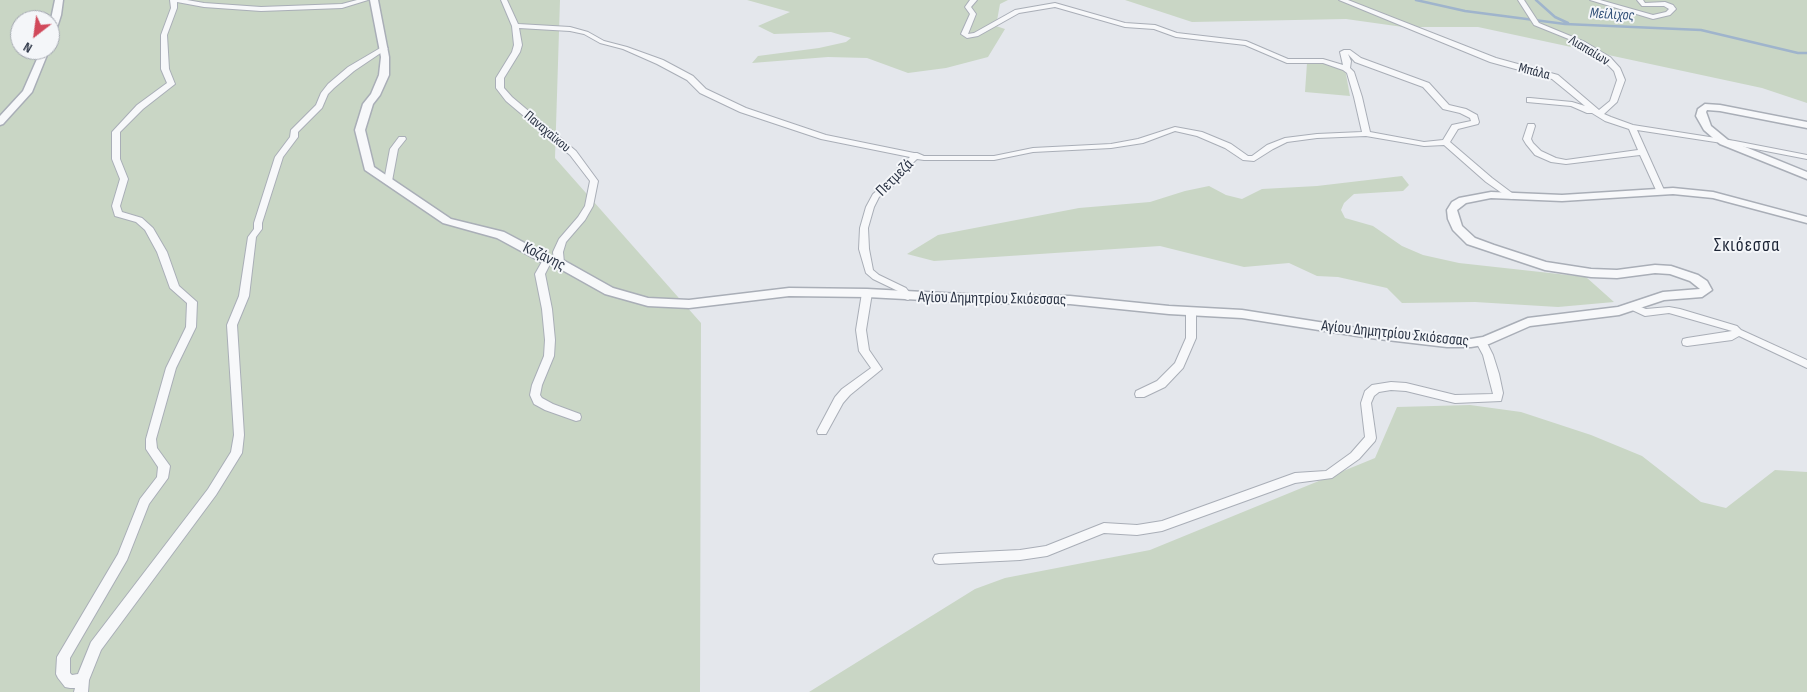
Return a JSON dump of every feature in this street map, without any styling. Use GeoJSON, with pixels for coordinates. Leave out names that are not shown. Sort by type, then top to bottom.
{"type":"FeatureCollection","features":[{"type":"Feature","properties":{"kind":"street"},"geometry":{"type":"LineString","coordinates":[[82,680],[70,682],[66,679],[63,674],[64,657],[123,556],[144,502],[162,478],[164,466],[152,449],[152,439],[171,368],[191,327],[192,302],[175,288],[162,252],[148,228],[139,220],[118,214],[116,206],[124,179],[116,159],[116,132],[140,107],[171,84],[165,69],[164,35],[174,8],[174,0],[208,6],[277,9],[350,6],[365,0]]}},
{"type":"Feature","properties":{"kind":"street","name":"Κοζάνης"},"geometry":{"type":"LineString","coordinates":[[374,0],[384,48],[384,75],[375,95],[368,104],[360,130],[369,168],[447,221],[465,228],[500,235],[547,260],[559,263],[610,291],[662,304],[697,303],[782,292],[867,293],[908,296]]}},
{"type":"Feature","properties":{"kind":"street","name":"Παναχαϊκου"},"geometry":{"type":"LineString","coordinates":[[506,0],[515,26],[518,47],[500,78],[500,88],[509,99],[573,153],[594,181],[589,206],[582,218],[562,241],[558,252],[559,263]]}},
{"type":"Feature","properties":{"kind":"street"},"geometry":{"type":"LineString","coordinates":[[974,0],[968,8],[973,14],[964,34],[967,36],[976,35],[1017,11],[1035,6],[1055,6],[1125,25],[1156,27],[1176,36],[1246,43],[1287,61],[1323,61],[1346,68],[1350,72],[1358,97],[1366,134]]}},
{"type":"Feature","properties":{"kind":"street","name":"Μπάλα"},"geometry":{"type":"LineString","coordinates":[[1342,0],[1499,62],[1555,77],[1597,113],[1632,127],[1720,140],[1807,157]]}},
{"type":"Feature","properties":{"kind":"street","name":"Λιαπαίων"},"geometry":{"type":"LineString","coordinates":[[1521,0],[1540,26],[1583,44],[1607,59],[1617,70],[1621,80],[1613,102],[1597,113]]}},
{"type":"Feature","properties":{"kind":"street"},"geometry":{"type":"LineString","coordinates":[[1593,0],[1653,16],[1668,14],[1672,9],[1672,6],[1665,4],[1644,5],[1641,4],[1640,0]]}},
{"type":"Feature","properties":{"kind":"street"},"geometry":{"type":"LineString","coordinates":[[515,26],[570,28],[586,33],[602,42],[626,48],[660,62],[690,78],[703,92],[743,110],[824,137],[930,158],[998,158],[1033,150],[1120,145],[1180,129],[1207,137],[1228,146],[1246,158],[1254,159],[1270,147],[1285,140],[1317,136],[1366,134],[1424,144],[1446,142],[1489,180],[1512,196]]}},
{"type":"Feature","properties":{"kind":"street"},"geometry":{"type":"LineString","coordinates":[[81,692],[82,680],[96,646],[212,492],[236,453],[239,435],[232,325],[244,296],[252,236],[258,229],[258,223],[279,157],[294,137],[294,132],[319,106],[325,93],[331,86],[351,69],[384,48]]}},
{"type":"Feature","properties":{"kind":"street"},"geometry":{"type":"LineString","coordinates":[[1346,68],[1347,61],[1344,52],[1347,51],[1358,60],[1386,68],[1426,85],[1446,107],[1463,111],[1474,117],[1475,122],[1472,124],[1455,127],[1446,142]]}},
{"type":"Feature","properties":{"kind":"street"},"geometry":{"type":"LineString","coordinates":[[0,122],[27,92],[41,60]]}},
{"type":"Feature","properties":{"kind":"street"},"geometry":{"type":"LineString","coordinates":[[1530,100],[1572,104],[1597,113]]}},
{"type":"Feature","properties":{"kind":"street"},"geometry":{"type":"LineString","coordinates":[[1807,125],[1720,108],[1702,109],[1701,116],[1704,123],[1720,140],[1807,176]]}},
{"type":"Feature","properties":{"kind":"street"},"geometry":{"type":"LineString","coordinates":[[1531,126],[1527,140],[1538,153],[1554,160],[1566,162],[1644,152]]}},
{"type":"Feature","properties":{"kind":"street"},"geometry":{"type":"LineString","coordinates":[[1632,127],[1660,190]]}},
{"type":"Feature","properties":{"kind":"street"},"geometry":{"type":"LineString","coordinates":[[388,181],[394,149],[402,139]]}},
{"type":"Feature","properties":{"kind":"street","name":"Πετμεζά"},"geometry":{"type":"LineString","coordinates":[[908,296],[903,290],[870,271],[864,249],[864,228],[870,207],[876,196],[894,181],[900,171],[917,155]]}},
{"type":"Feature","properties":{"kind":"street","name":"Αγίου Δημητρίου Σκιόεσσας"},"geometry":{"type":"LineString","coordinates":[[908,296],[1070,300],[1242,314],[1433,342],[1480,342],[1534,320],[1590,315],[1633,307],[1663,296],[1702,293],[1706,290],[1703,284],[1694,278],[1671,270],[1654,269],[1608,274],[1562,269],[1532,262],[1471,241],[1461,232],[1453,219],[1452,210],[1456,204],[1463,200],[1482,196],[1562,198],[1660,190],[1708,194],[1807,220]]}},
{"type":"Feature","properties":{"kind":"street"},"geometry":{"type":"LineString","coordinates":[[547,260],[540,274],[547,308],[550,340],[549,356],[535,395],[538,401],[549,407],[576,417]]}},
{"type":"Feature","properties":{"kind":"street"},"geometry":{"type":"LineString","coordinates":[[822,431],[839,400],[846,392],[876,369],[864,351],[861,330],[867,293]]}},
{"type":"Feature","properties":{"kind":"street"},"geometry":{"type":"LineString","coordinates":[[1633,307],[1645,313],[1669,310],[1680,312],[1734,328],[1738,332],[1807,364]]}},
{"type":"Feature","properties":{"kind":"street"},"geometry":{"type":"LineString","coordinates":[[1140,394],[1160,384],[1179,365],[1191,338],[1191,311]]}},
{"type":"Feature","properties":{"kind":"street"},"geometry":{"type":"LineString","coordinates":[[1687,342],[1732,336],[1738,332]]}},
{"type":"Feature","properties":{"kind":"street"},"geometry":{"type":"LineString","coordinates":[[939,559],[1020,555],[1048,551],[1104,528],[1136,530],[1162,526],[1295,478],[1328,475],[1355,456],[1371,438],[1366,403],[1369,394],[1376,388],[1406,387],[1455,399],[1497,398],[1498,393],[1493,369],[1480,342]]}},
{"type":"Feature","properties":{"kind":"green space"},"geometry":{"type":"Polygon","coordinates":[[[0,0],[560,0],[555,158],[701,323],[700,692],[0,692],[0,0]]]}},
{"type":"Feature","properties":{"kind":"green space"},"geometry":{"type":"Polygon","coordinates":[[[747,0],[1008,0],[1000,4],[996,26],[1005,29],[988,57],[946,68],[908,73],[867,58],[828,57],[752,63],[758,56],[819,48],[846,42],[851,38],[831,32],[774,34],[758,26],[790,12],[747,0]]]}},
{"type":"Feature","properties":{"kind":"green space"},"geometry":{"type":"Polygon","coordinates":[[[1125,0],[1807,0],[1807,103],[1762,88],[1478,27],[1403,27],[1346,19],[1192,22],[1125,0]]]}},
{"type":"Feature","properties":{"kind":"green space"},"geometry":{"type":"Polygon","coordinates":[[[1320,62],[1345,69],[1350,96],[1305,92],[1307,63],[1320,62]]]}},
{"type":"Feature","properties":{"kind":"green space"},"geometry":{"type":"Polygon","coordinates":[[[1402,176],[1409,185],[1403,191],[1354,194],[1344,203],[1341,210],[1345,218],[1373,226],[1402,246],[1423,255],[1459,263],[1586,277],[1614,302],[1558,307],[1475,302],[1402,303],[1387,288],[1338,277],[1317,276],[1289,263],[1244,267],[1160,246],[934,261],[907,254],[938,235],[1079,208],[1150,202],[1209,186],[1226,195],[1242,199],[1262,189],[1317,186],[1402,176]]]}},
{"type":"Feature","properties":{"kind":"green space"},"geometry":{"type":"Polygon","coordinates":[[[1470,405],[1521,412],[1591,435],[1642,456],[1701,502],[1726,508],[1775,470],[1807,472],[1807,692],[809,692],[975,589],[1005,578],[1150,550],[1375,458],[1397,407],[1470,405]]]}},
{"type":"Feature","properties":{"kind":"waterway","name":"Μείλιχος"},"geometry":{"type":"LineString","coordinates":[[1416,0],[1465,11],[1565,24],[1701,30],[1798,53],[1807,53]]}},
{"type":"Feature","properties":{"kind":"waterway"},"geometry":{"type":"LineString","coordinates":[[1536,0],[1555,17],[1568,23]]}},
{"type":"Feature","properties":{"kind":"district","name":"Σκιόεσσα"},"geometry":{"type":"Point","coordinates":[1747,246]}}]}
